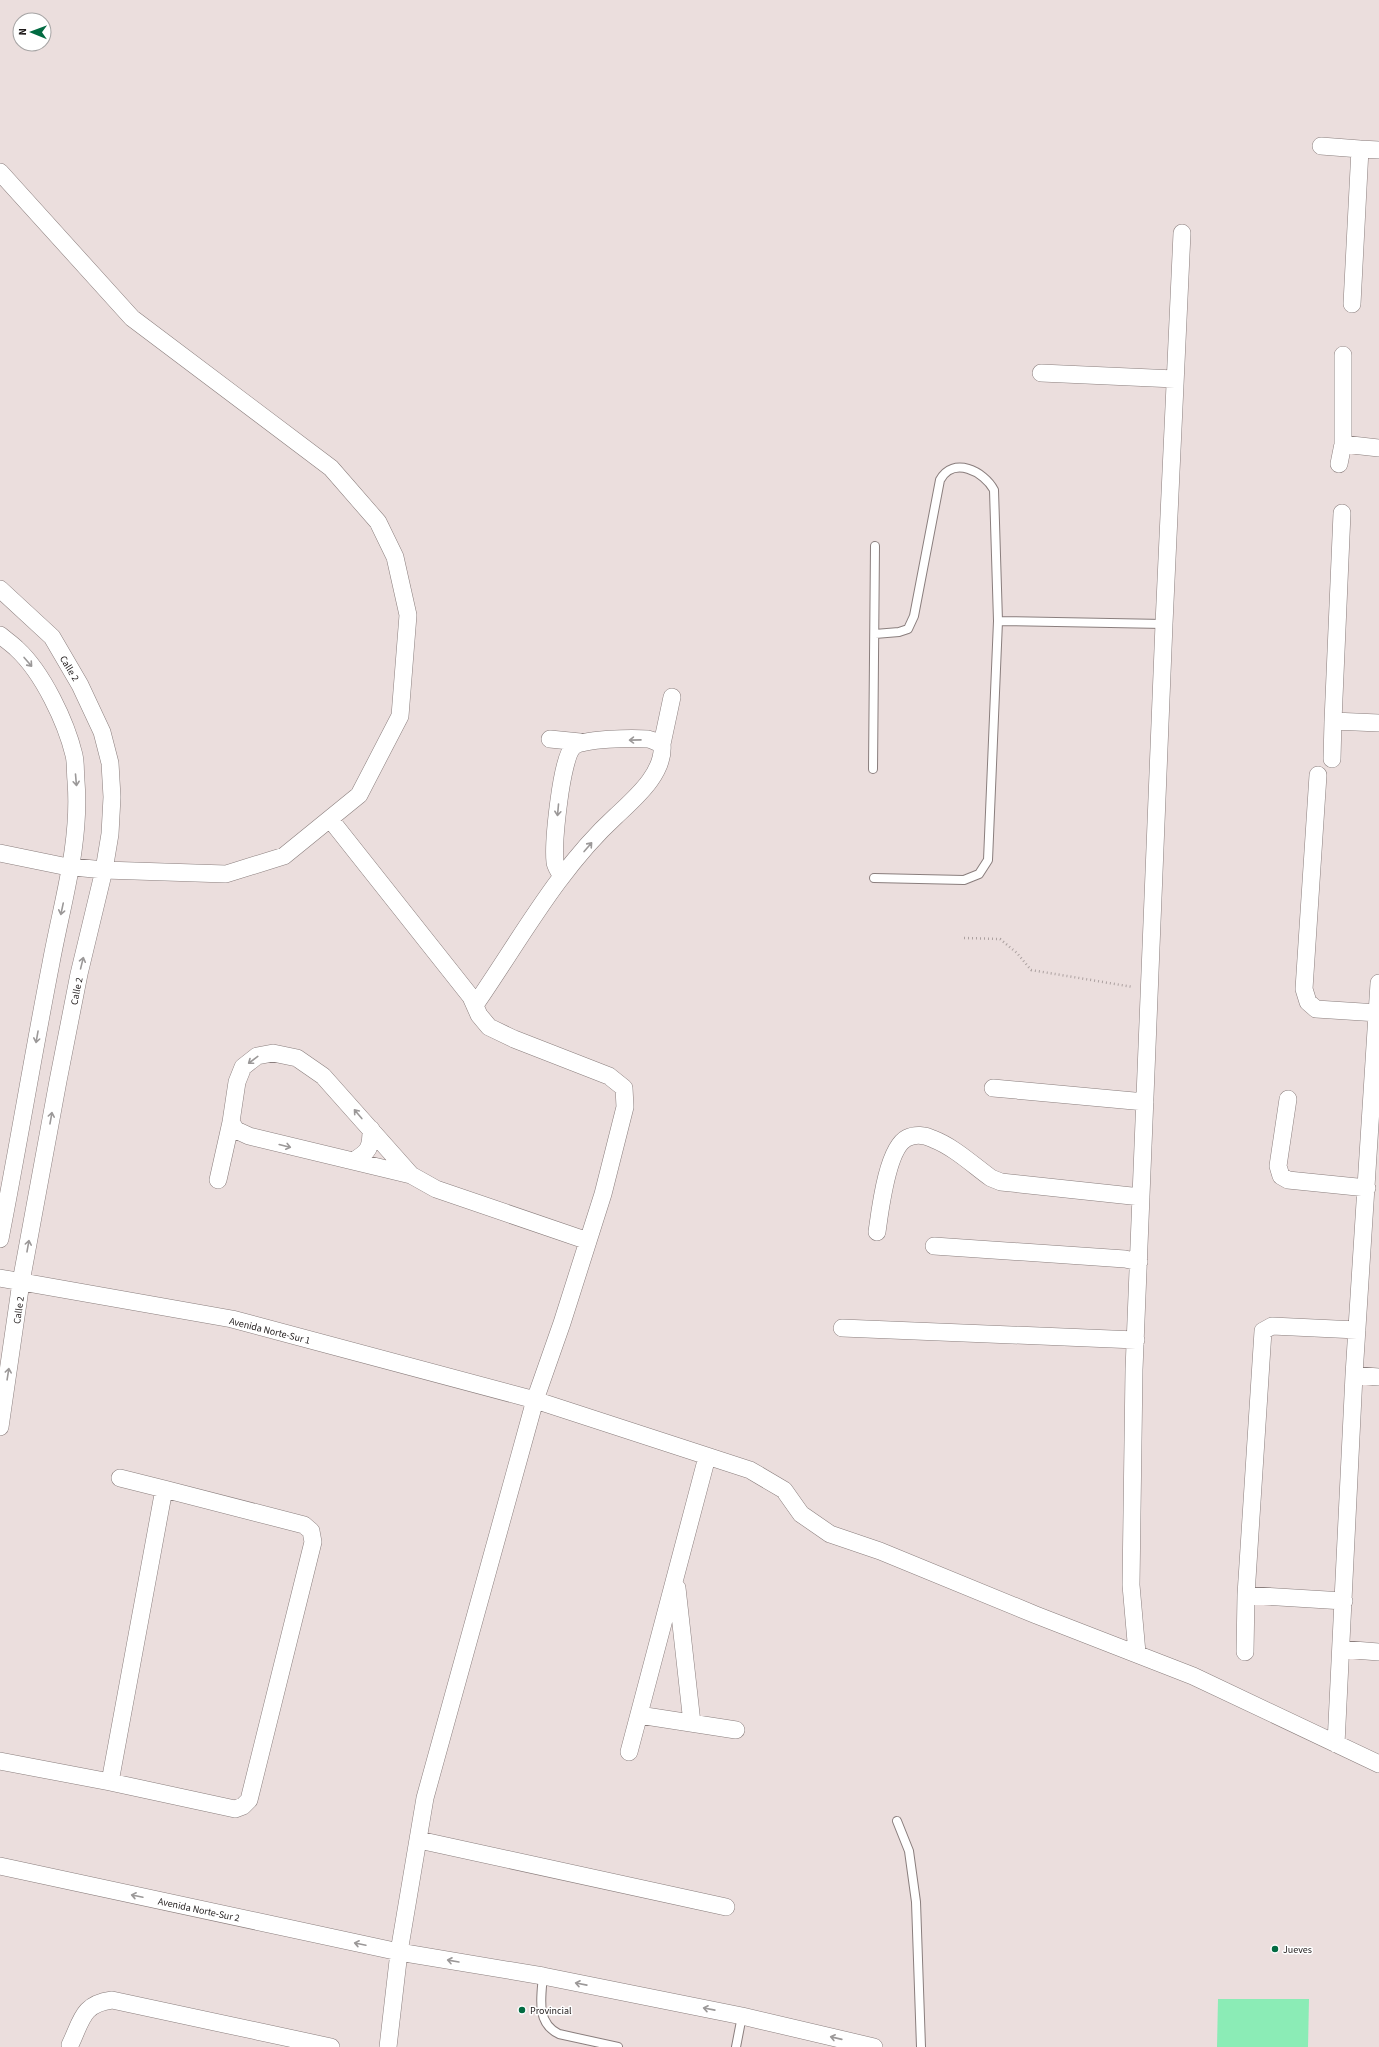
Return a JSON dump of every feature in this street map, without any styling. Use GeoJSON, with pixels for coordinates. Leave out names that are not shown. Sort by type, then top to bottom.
{"type":"FeatureCollection","features":[{"type":"Feature","properties":{"kind":"street"},"geometry":{"type":"LineString","coordinates":[[1321,146],[1379,150]]}},
{"type":"Feature","properties":{"kind":"street"},"geometry":{"type":"LineString","coordinates":[[1352,304],[1360,148]]}},
{"type":"Feature","properties":{"kind":"street"},"geometry":{"type":"LineString","coordinates":[[0,172],[132,318],[331,468],[378,522],[395,557],[408,615],[400,716],[360,795],[284,856],[226,874],[104,870],[71,867],[0,853]]}},
{"type":"Feature","properties":{"kind":"street"},"geometry":{"type":"LineString","coordinates":[[1137,1653],[1131,1585],[1136,1340],[1164,624],[1182,233]]}},
{"type":"Feature","properties":{"kind":"street"},"geometry":{"type":"LineString","coordinates":[[1339,464],[1343,444],[1343,355]]}},
{"type":"Feature","properties":{"kind":"street"},"geometry":{"type":"LineString","coordinates":[[1041,373],[1175,379]]}},
{"type":"Feature","properties":{"kind":"street"},"geometry":{"type":"LineString","coordinates":[[1343,444],[1379,448]]}},
{"type":"Feature","properties":{"kind":"street"},"geometry":{"type":"LineString","coordinates":[[1332,759],[1342,513]]}},
{"type":"Feature","properties":{"kind":"street","name":"Calle 2"},"geometry":{"type":"LineString","coordinates":[[0,589],[52,638],[80,685],[102,732],[110,763],[112,797],[110,834],[104,870],[78,982],[21,1282],[0,1427]]}},
{"type":"Feature","properties":{"kind":"street"},"geometry":{"type":"LineString","coordinates":[[0,635],[18,650],[33,667],[49,694],[74,756],[77,794],[76,834],[71,867],[51,963],[19,1146],[0,1239]]}},
{"type":"Feature","properties":{"kind":"street"},"geometry":{"type":"LineString","coordinates":[[475,1005],[561,875],[648,784],[663,754],[662,744],[672,697]]}},
{"type":"Feature","properties":{"kind":"street"},"geometry":{"type":"LineString","coordinates":[[1333,721],[1379,723]]}},
{"type":"Feature","properties":{"kind":"street"},"geometry":{"type":"LineString","coordinates":[[550,740],[580,742],[649,739],[662,744]]}},
{"type":"Feature","properties":{"kind":"street"},"geometry":{"type":"LineString","coordinates":[[561,875],[555,863],[558,803],[567,761],[572,748],[580,742]]}},
{"type":"Feature","properties":{"kind":"street"},"geometry":{"type":"LineString","coordinates":[[1318,775],[1304,989],[1308,1002],[1316,1009],[1378,1013]]}},
{"type":"Feature","properties":{"kind":"street"},"geometry":{"type":"LineString","coordinates":[[330,819],[471,997],[479,1015],[490,1027],[514,1039],[609,1076],[624,1088],[625,1107],[603,1194],[535,1400],[425,1798],[419,1840],[398,1952],[388,2047]]}},
{"type":"Feature","properties":{"kind":"street"},"geometry":{"type":"LineString","coordinates":[[1336,1744],[1354,1375],[1379,983]]}},
{"type":"Feature","properties":{"kind":"street"},"geometry":{"type":"LineString","coordinates":[[218,1180],[231,1122],[237,1082],[243,1067],[257,1056],[273,1053],[297,1058],[323,1076],[412,1175]]}},
{"type":"Feature","properties":{"kind":"street"},"geometry":{"type":"LineString","coordinates":[[993,1088],[1145,1102]]}},
{"type":"Feature","properties":{"kind":"street"},"geometry":{"type":"LineString","coordinates":[[1288,1099],[1278,1166],[1281,1176],[1288,1180],[1366,1188]]}},
{"type":"Feature","properties":{"kind":"street"},"geometry":{"type":"LineString","coordinates":[[231,1122],[236,1130],[249,1136],[412,1175],[436,1189],[588,1241]]}},
{"type":"Feature","properties":{"kind":"street"},"geometry":{"type":"LineString","coordinates":[[353,1161],[364,1155],[369,1148],[371,1129]]}},
{"type":"Feature","properties":{"kind":"street"},"geometry":{"type":"LineString","coordinates":[[877,1232],[887,1174],[897,1148],[905,1138],[913,1136],[933,1139],[991,1178],[1001,1182],[1141,1197]]}},
{"type":"Feature","properties":{"kind":"street"},"geometry":{"type":"LineString","coordinates":[[934,1246],[1125,1259],[1139,1262]]}},
{"type":"Feature","properties":{"kind":"street","name":"Avenida Norte-Sur 1"},"geometry":{"type":"LineString","coordinates":[[0,1278],[232,1320],[535,1400],[750,1470],[784,1490],[801,1514],[830,1534],[880,1550],[1036,1615],[1193,1676],[1379,1764]]}},
{"type":"Feature","properties":{"kind":"street"},"geometry":{"type":"LineString","coordinates":[[1245,1652],[1246,1595],[1263,1330],[1272,1326],[1357,1330]]}},
{"type":"Feature","properties":{"kind":"street"},"geometry":{"type":"LineString","coordinates":[[842,1328],[1136,1340]]}},
{"type":"Feature","properties":{"kind":"street"},"geometry":{"type":"LineString","coordinates":[[1354,1375],[1379,1376]]}},
{"type":"Feature","properties":{"kind":"street"},"geometry":{"type":"LineString","coordinates":[[629,1752],[707,1457]]}},
{"type":"Feature","properties":{"kind":"street"},"geometry":{"type":"LineString","coordinates":[[0,1761],[110,1782],[235,1809],[243,1806],[249,1800],[313,1542],[311,1531],[304,1524],[120,1478]]}},
{"type":"Feature","properties":{"kind":"street"},"geometry":{"type":"LineString","coordinates":[[110,1782],[164,1489]]}},
{"type":"Feature","properties":{"kind":"street"},"geometry":{"type":"LineString","coordinates":[[676,1578],[692,1723]]}},
{"type":"Feature","properties":{"kind":"street"},"geometry":{"type":"LineString","coordinates":[[1246,1595],[1344,1601]]}},
{"type":"Feature","properties":{"kind":"street"},"geometry":{"type":"LineString","coordinates":[[1341,1650],[1379,1652]]}},
{"type":"Feature","properties":{"kind":"street"},"geometry":{"type":"LineString","coordinates":[[639,1715],[736,1730]]}},
{"type":"Feature","properties":{"kind":"street"},"geometry":{"type":"LineString","coordinates":[[419,1840],[726,1907]]}},
{"type":"Feature","properties":{"kind":"street","name":"Avenida Norte-Sur 2"},"geometry":{"type":"LineString","coordinates":[[0,1866],[398,1952],[543,1976],[742,2016],[874,2047]]}},
{"type":"Feature","properties":{"kind":"street"},"geometry":{"type":"LineString","coordinates":[[70,2046],[87,2009],[99,2001],[112,2000],[331,2047]]}},
{"type":"Feature","properties":{"kind":"lane"},"geometry":{"type":"LineString","coordinates":[[874,878],[964,880],[979,874],[988,860],[998,621],[994,490],[984,476],[974,470],[956,468],[944,473],[940,480],[914,616],[908,629],[899,632],[875,634]]}},
{"type":"Feature","properties":{"kind":"lane"},"geometry":{"type":"LineString","coordinates":[[873,769],[875,546]]}},
{"type":"Feature","properties":{"kind":"lane"},"geometry":{"type":"LineString","coordinates":[[998,621],[1164,624]]}},
{"type":"Feature","properties":{"kind":"lane"},"geometry":{"type":"LineString","coordinates":[[897,1822],[909,1851],[916,1902],[921,2047]]}},
{"type":"Feature","properties":{"kind":"lane"},"geometry":{"type":"LineString","coordinates":[[543,1976],[542,2014],[546,2024],[551,2030],[559,2034],[618,2047]]}},
{"type":"Feature","properties":{"kind":"lane"},"geometry":{"type":"LineString","coordinates":[[736,2047],[742,2016]]}},
{"type":"Feature","properties":{"kind":"path"},"geometry":{"type":"LineString","coordinates":[[964,938],[1000,939],[1017,953],[1030,970],[1149,990]]}},
{"type":"Feature","properties":{"kind":"green space"},"geometry":{"type":"Polygon","coordinates":[[[1218,1999],[1309,1999],[1308,2047],[1217,2047],[1218,1999]]]}},
{"type":"Feature","properties":{"kind":"place","name":"Jueves"},"geometry":{"type":"Point","coordinates":[1275,1949]}},
{"type":"Feature","properties":{"kind":"place","name":"Provincial"},"geometry":{"type":"Point","coordinates":[522,2010]}}]}
